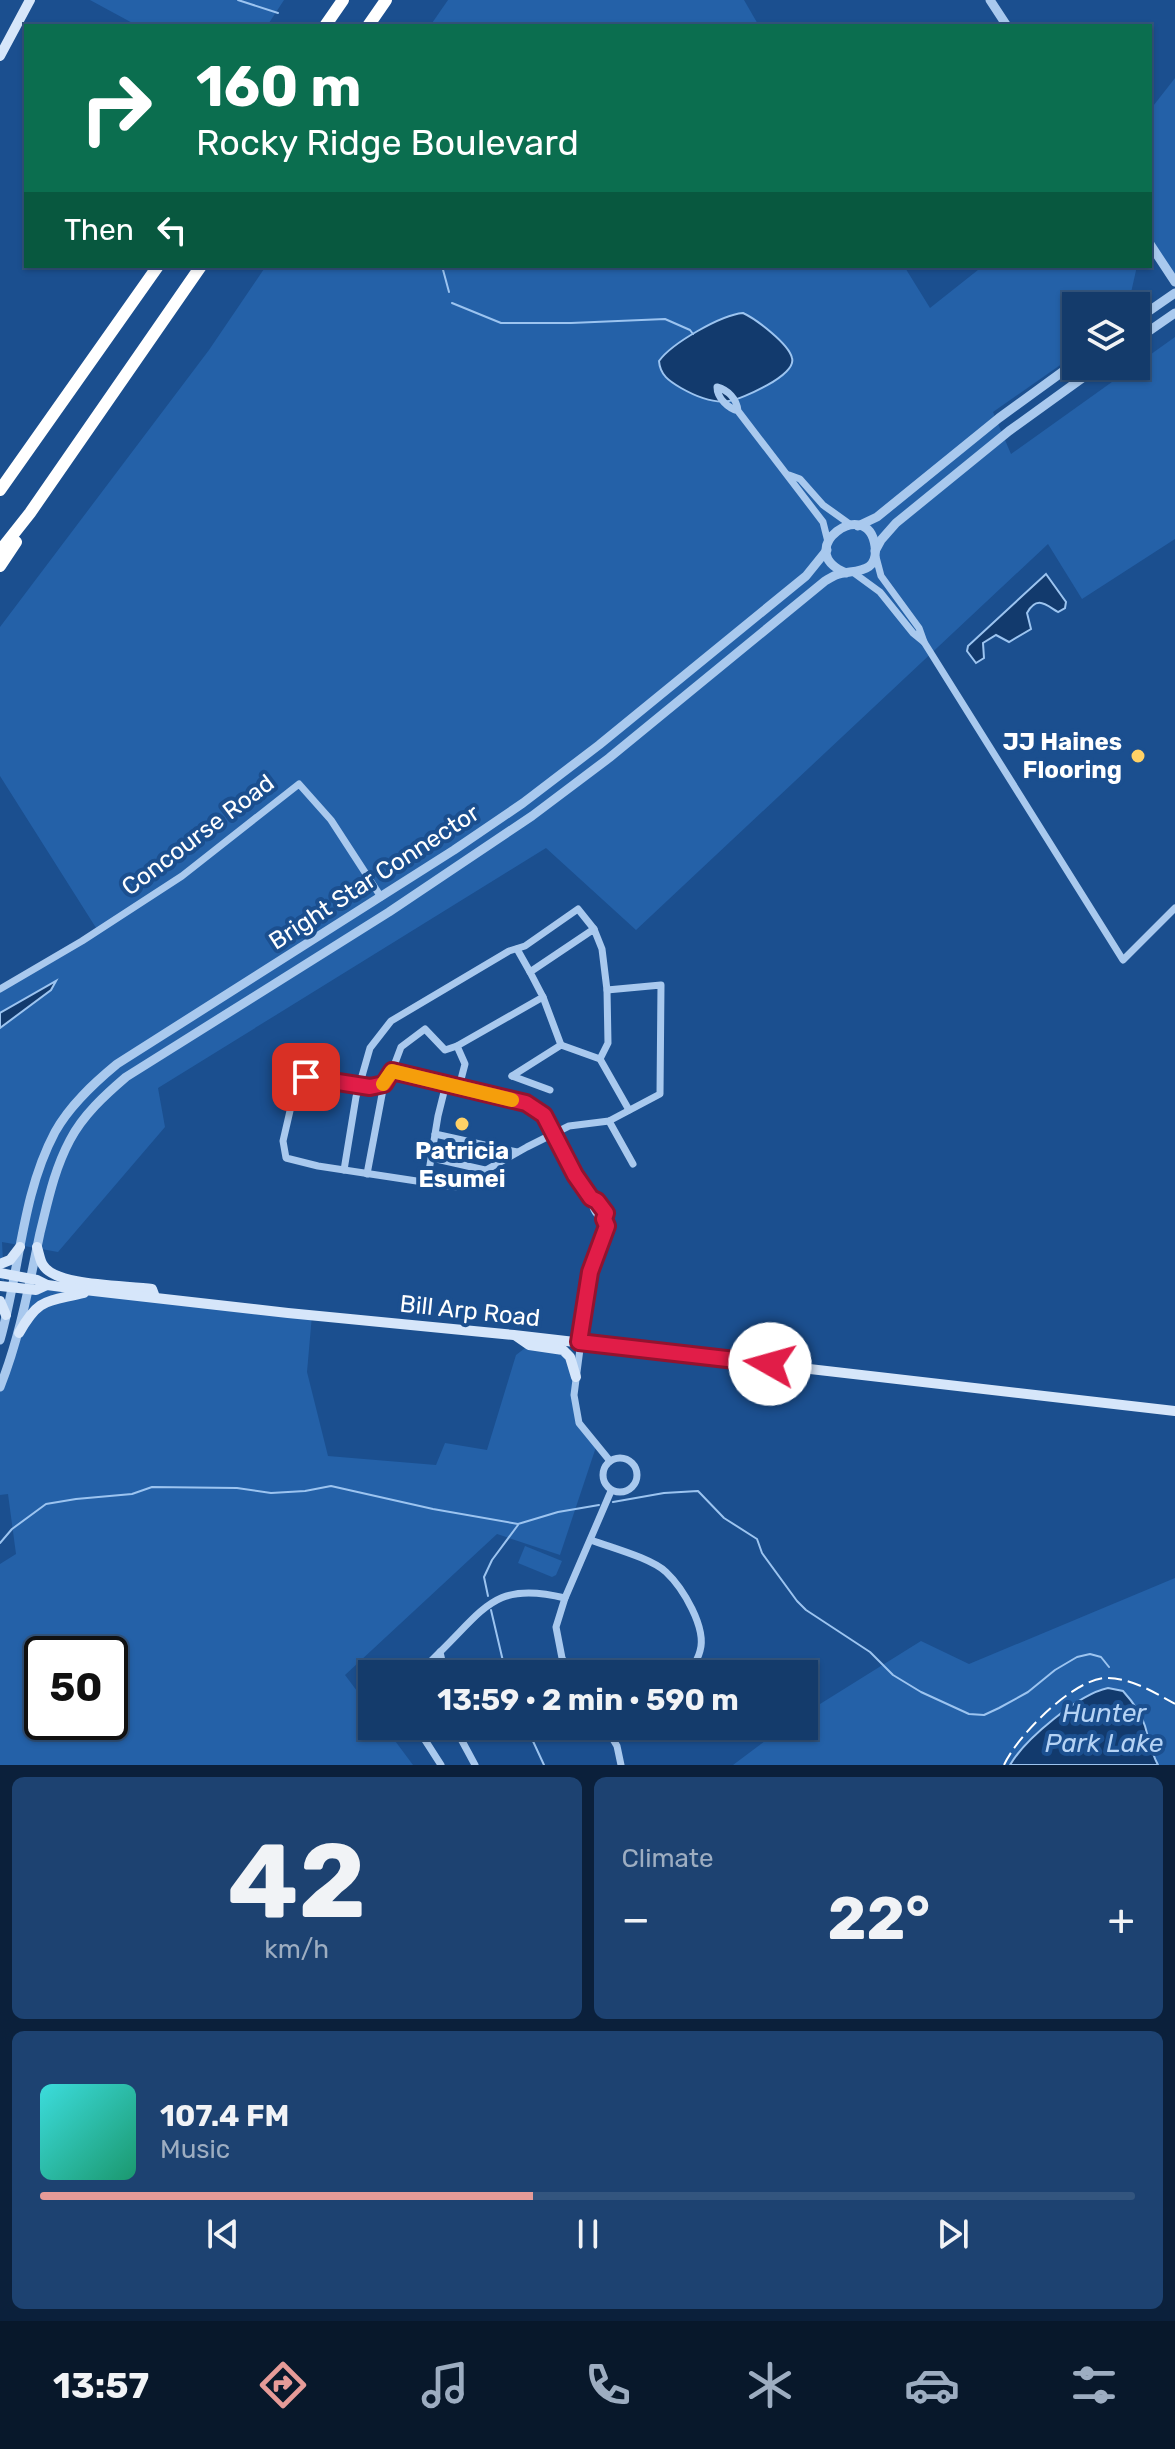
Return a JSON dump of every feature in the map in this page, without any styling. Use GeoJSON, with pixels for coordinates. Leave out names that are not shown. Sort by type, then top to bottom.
{"type":"FeatureCollection","features":[{"type":"Feature","properties":{"kind":"highway"},"geometry":{"type":"LineString","coordinates":[[326,24],[343,0]]}},
{"type":"Feature","properties":{"kind":"highway"},"geometry":{"type":"LineString","coordinates":[[369,24],[386,0]]}},
{"type":"Feature","properties":{"kind":"highway"},"geometry":{"type":"LineString","coordinates":[[0,490],[157,268]]}},
{"type":"Feature","properties":{"kind":"highway"},"geometry":{"type":"LineString","coordinates":[[0,551],[30,513],[200,268]]}},
{"type":"Feature","properties":{"kind":"highway"},"geometry":{"type":"LineString","coordinates":[[0,566],[30,513]]}},
{"type":"Feature","properties":{"kind":"main road"},"geometry":{"type":"LineString","coordinates":[[0,56],[30,0]]}},
{"type":"Feature","properties":{"kind":"main road"},"geometry":{"type":"LineString","coordinates":[[0,1264],[10,1260],[20,1247]]}},
{"type":"Feature","properties":{"kind":"main road"},"geometry":{"type":"LineString","coordinates":[[37,1247],[42,1264],[49,1272],[63,1279],[152,1289],[155,1297]]}},
{"type":"Feature","properties":{"kind":"main road","name":"Bill Arp Road"},"geometry":{"type":"LineString","coordinates":[[0,1273],[13,1283]]}},
{"type":"Feature","properties":{"kind":"main road","name":"Bill Arp Road"},"geometry":{"type":"LineString","coordinates":[[0,1286],[29,1284],[36,1290],[47,1285],[579,1342],[1175,1411]]}},
{"type":"Feature","properties":{"kind":"main road"},"geometry":{"type":"LineString","coordinates":[[19,1333],[30,1313],[41,1303],[93,1291]]}},
{"type":"Feature","properties":{"kind":"main road"},"geometry":{"type":"LineString","coordinates":[[0,1301],[6,1315]]}},
{"type":"Feature","properties":{"kind":"main road"},"geometry":{"type":"LineString","coordinates":[[514,1335],[529,1345],[563,1350],[570,1357],[576,1377]]}},
{"type":"Feature","properties":{"kind":"street"},"geometry":{"type":"LineString","coordinates":[[990,0],[1006,24]]}},
{"type":"Feature","properties":{"kind":"street"},"geometry":{"type":"LineString","coordinates":[[1152,247],[1175,282]]}},
{"type":"Feature","properties":{"kind":"street"},"geometry":{"type":"LineString","coordinates":[[1150,310],[1175,293]]}},
{"type":"Feature","properties":{"kind":"street"},"geometry":{"type":"LineString","coordinates":[[1150,330],[1175,313]]}},
{"type":"Feature","properties":{"kind":"street"},"geometry":{"type":"LineString","coordinates":[[827,546],[836,530],[877,517],[999,418],[1062,372]]}},
{"type":"Feature","properties":{"kind":"street"},"geometry":{"type":"LineString","coordinates":[[710,379],[717,387],[726,389],[737,403],[738,411],[823,522],[832,564],[880,592],[924,642]]}},
{"type":"Feature","properties":{"kind":"street"},"geometry":{"type":"LineString","coordinates":[[850,573],[869,566],[881,540],[896,523],[1009,431],[1080,380]]}},
{"type":"Feature","properties":{"kind":"street"},"geometry":{"type":"LineString","coordinates":[[789,475],[800,479],[823,505],[871,535],[881,576],[919,628],[924,642],[1123,960],[1175,908]]}},
{"type":"Feature","properties":{"kind":"street","name":"Bright Star Connector"},"geometry":{"type":"LineString","coordinates":[[0,1340],[32,1189],[56,1130],[93,1084],[117,1064],[466,843],[575,764],[806,576],[827,546]]}},
{"type":"Feature","properties":{"kind":"street","name":"Bright Star Connector"},"geometry":{"type":"LineString","coordinates":[[0,1387],[19,1333],[48,1193],[70,1138],[104,1096],[126,1077],[389,912],[532,816],[609,758],[817,587],[836,575],[850,573]]}},
{"type":"Feature","properties":{"kind":"street","name":"Concourse Road"},"geometry":{"type":"LineString","coordinates":[[0,989],[82,941],[182,876],[299,784],[331,820],[381,897]]}},
{"type":"Feature","properties":{"kind":"street"},"geometry":{"type":"LineString","coordinates":[[344,1170],[370,1048],[391,1021],[509,951],[525,946],[578,909],[594,929],[602,949],[608,1043],[600,1059]]}},
{"type":"Feature","properties":{"kind":"street"},"geometry":{"type":"LineString","coordinates":[[530,972],[594,929]]}},
{"type":"Feature","properties":{"kind":"street"},"geometry":{"type":"LineString","coordinates":[[517,949],[543,997],[561,1045],[600,1059],[629,1110]]}},
{"type":"Feature","properties":{"kind":"street"},"geometry":{"type":"LineString","coordinates":[[384,1084],[370,1087],[306,1077],[296,1085],[283,1141],[286,1158],[456,1187],[569,1126],[609,1121],[660,1094],[661,985],[607,990]]}},
{"type":"Feature","properties":{"kind":"street"},"geometry":{"type":"LineString","coordinates":[[367,1174],[384,1084],[401,1047],[425,1029],[445,1050],[457,1046],[543,997]]}},
{"type":"Feature","properties":{"kind":"street"},"geometry":{"type":"LineString","coordinates":[[550,1090],[512,1076],[561,1045]]}},
{"type":"Feature","properties":{"kind":"street"},"geometry":{"type":"LineString","coordinates":[[457,1046],[465,1064],[459,1087]]}},
{"type":"Feature","properties":{"kind":"street"},"geometry":{"type":"LineString","coordinates":[[392,1071],[526,1103],[544,1115],[575,1175],[591,1198],[595,1211],[604,1219],[607,1226],[590,1272],[574,1395],[579,1423],[610,1461]]}},
{"type":"Feature","properties":{"kind":"street"},"geometry":{"type":"LineString","coordinates":[[427,1183],[446,1084]]}},
{"type":"Feature","properties":{"kind":"street"},"geometry":{"type":"LineString","coordinates":[[609,1121],[633,1164]]}},
{"type":"Feature","properties":{"kind":"street"},"geometry":{"type":"LineString","coordinates":[[435,1134],[517,1152]]}},
{"type":"Feature","properties":{"kind":"street"},"geometry":{"type":"LineString","coordinates":[[432,1158],[485,1170]]}},
{"type":"Feature","properties":{"kind":"street"},"geometry":{"type":"LineString","coordinates":[[624,1457],[638,1470],[635,1486],[628,1491],[611,1491],[603,1479],[610,1461],[624,1457]]}},
{"type":"Feature","properties":{"kind":"street"},"geometry":{"type":"LineString","coordinates":[[563,1660],[556,1627],[565,1598],[611,1491]]}},
{"type":"Feature","properties":{"kind":"street"},"geometry":{"type":"LineString","coordinates":[[591,1540],[666,1571],[692,1607],[701,1649],[696,1660]]}},
{"type":"Feature","properties":{"kind":"street"},"geometry":{"type":"LineString","coordinates":[[432,1660],[492,1602],[510,1594],[537,1591],[565,1598]]}},
{"type":"Feature","properties":{"kind":"street"},"geometry":{"type":"LineString","coordinates":[[440,1652],[442,1660]]}},
{"type":"Feature","properties":{"kind":"street"},"geometry":{"type":"LineString","coordinates":[[425,1740],[441,1765]]}},
{"type":"Feature","properties":{"kind":"street"},"geometry":{"type":"LineString","coordinates":[[462,1740],[475,1765]]}},
{"type":"Feature","properties":{"kind":"street"},"geometry":{"type":"LineString","coordinates":[[613,1740],[621,1765]]}},
{"type":"Feature","properties":{"kind":"shaded area"},"geometry":{"type":"Polygon","coordinates":[[[90,0],[284,0],[268,24],[134,24],[90,0]]]}},
{"type":"Feature","properties":{"kind":"shaded area"},"geometry":{"type":"Polygon","coordinates":[[[448,0],[744,0],[758,24],[431,24],[448,0]]]}},
{"type":"Feature","properties":{"kind":"shaded area"},"geometry":{"type":"Polygon","coordinates":[[[1175,78],[1175,282],[1152,247],[1152,107],[1175,78]]]}},
{"type":"Feature","properties":{"kind":"shaded area"},"geometry":{"type":"Polygon","coordinates":[[[265,268],[905,268],[930,308],[980,268],[1137,268],[1131,292],[1062,292],[1062,364],[993,412],[1011,454],[1115,380],[1150,380],[1150,355],[1175,337],[1175,539],[1082,599],[1048,544],[636,930],[546,848],[158,1088],[165,1127],[58,1252],[2,1242],[4,1281],[0,1279],[0,989],[98,931],[0,776],[0,627],[209,350],[265,268]]]}},
{"type":"Feature","properties":{"kind":"shaded area"},"geometry":{"type":"Polygon","coordinates":[[[47,1285],[312,1315],[307,1372],[328,1456],[436,1465],[445,1443],[487,1450],[516,1355],[529,1345],[563,1350],[570,1357],[579,1423],[596,1447],[560,1555],[497,1534],[345,1675],[358,1692],[358,1740],[394,1740],[413,1765],[0,1765],[0,1564],[16,1554],[8,1494],[0,1495],[0,1387],[28,1290],[47,1285]]]}},
{"type":"Feature","properties":{"kind":"shaded area"},"geometry":{"type":"Polygon","coordinates":[[[525,1546],[562,1561],[556,1575],[552,1577],[518,1563],[525,1546]]]}},
{"type":"Feature","properties":{"kind":"shaded area"},"geometry":{"type":"Polygon","coordinates":[[[1175,1578],[1175,1765],[733,1765],[766,1740],[818,1740],[818,1705],[921,1641],[969,1664],[1175,1578]]]}},
{"type":"Feature","properties":{"kind":"water"},"geometry":{"type":"Polygon","coordinates":[[[743,313],[771,332],[790,352],[791,365],[778,379],[745,396],[723,402],[692,394],[663,374],[659,361],[685,338],[710,324],[743,313]]]}},
{"type":"Feature","properties":{"kind":"water"},"geometry":{"type":"Polygon","coordinates":[[[1046,574],[1066,602],[1065,608],[1058,612],[1046,604],[1034,604],[1027,613],[1031,629],[1009,642],[996,635],[983,643],[984,658],[976,663],[967,651],[968,646],[1046,574]]]}},
{"type":"Feature","properties":{"kind":"water"},"geometry":{"type":"Polygon","coordinates":[[[56,981],[51,990],[0,1028],[0,1013],[56,981]]]}},
{"type":"Feature","properties":{"kind":"water","name":"Hunter Park Lake"},"geometry":{"type":"Polygon","coordinates":[[[1108,1688],[1123,1691],[1136,1707],[1158,1765],[1010,1765],[1028,1743],[1068,1708],[1108,1688]]]}},
{"type":"Feature","properties":{"kind":"waterway"},"geometry":{"type":"LineString","coordinates":[[238,0],[278,13]]}},
{"type":"Feature","properties":{"kind":"waterway"},"geometry":{"type":"LineString","coordinates":[[443,268],[449,292]]}},
{"type":"Feature","properties":{"kind":"waterway"},"geometry":{"type":"LineString","coordinates":[[452,303],[501,323],[665,319],[693,334]]}},
{"type":"Feature","properties":{"kind":"waterway"},"geometry":{"type":"LineString","coordinates":[[0,1543],[12,1529],[46,1504],[132,1494],[152,1487],[237,1488],[271,1493],[331,1486],[518,1524],[558,1512],[599,1505]]}},
{"type":"Feature","properties":{"kind":"waterway"},"geometry":{"type":"LineString","coordinates":[[613,1502],[698,1491],[724,1518],[757,1539],[762,1553],[806,1610],[870,1652],[893,1675],[969,1714],[984,1715],[999,1708],[1028,1692],[1077,1657],[1090,1654],[1101,1657],[1109,1667]]}},
{"type":"Feature","properties":{"kind":"waterway"},"geometry":{"type":"LineString","coordinates":[[488,1596],[484,1577],[492,1560],[518,1525]]}},
{"type":"Feature","properties":{"kind":"waterway"},"geometry":{"type":"LineString","coordinates":[[491,1610],[503,1660]]}},
{"type":"Feature","properties":{"kind":"waterway"},"geometry":{"type":"LineString","coordinates":[[532,1740],[544,1765]]}},
{"type":"Feature","properties":{"kind":"railway"},"geometry":{"type":"LineString","coordinates":[[1004,1765],[1033,1725],[1063,1698],[1093,1681],[1106,1678],[1124,1680],[1175,1704]]}},
{"type":"Feature","properties":{"kind":"slow traffic"},"geometry":{"type":"LineString","coordinates":[[383,1084],[392,1071],[512,1100]]}},
{"type":"Feature","properties":{"kind":"place","name":"JJ Haines Flooring"},"geometry":{"type":"Point","coordinates":[1138,756]}},
{"type":"Feature","properties":{"kind":"place","name":"Patricia Esumei"},"geometry":{"type":"Point","coordinates":[462,1124]}},
{"type":"Feature","properties":{"kind":"route"},"geometry":{"type":"LineString","coordinates":[[306,1077],[370,1087],[384,1084],[392,1071],[526,1103],[544,1115],[575,1175],[606,1213],[604,1219],[607,1226],[590,1272],[579,1342],[770,1364]]}}]}
